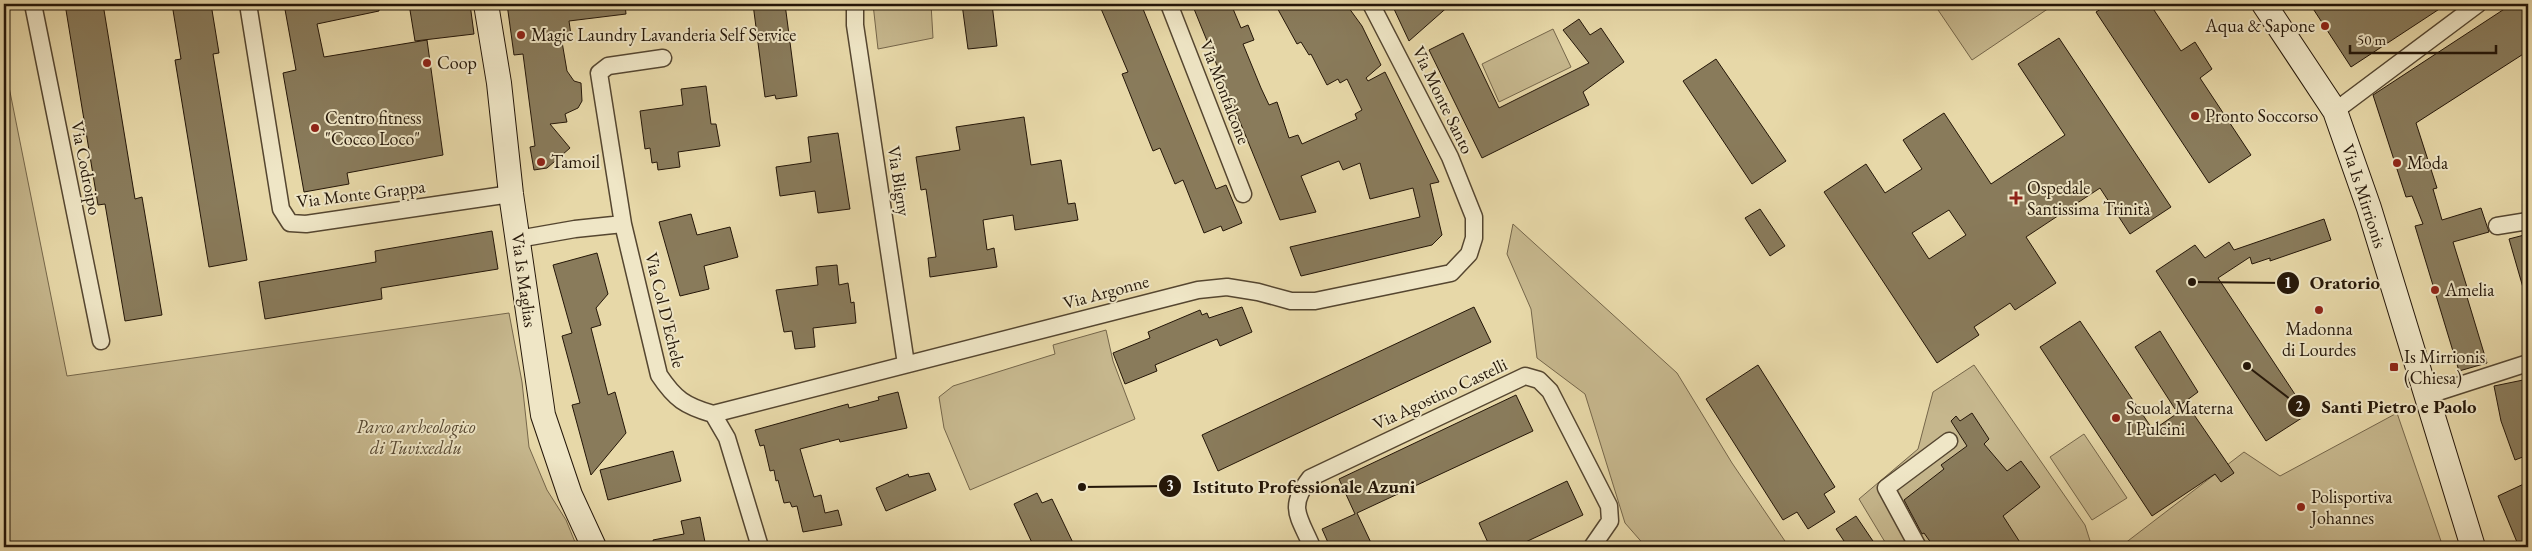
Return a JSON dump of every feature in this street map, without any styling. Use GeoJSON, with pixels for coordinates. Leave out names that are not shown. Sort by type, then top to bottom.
{"type":"FeatureCollection","features":[{"type":"Feature","properties":{"kind":"street","name":"Via Codroipo"},"geometry":{"type":"LineString","coordinates":[[33,4],[101,341]]}},
{"type":"Feature","properties":{"kind":"street","name":"Via Monte Grappa"},"geometry":{"type":"LineString","coordinates":[[248,4],[281,209],[290,223],[306,224],[511,194]]}},
{"type":"Feature","properties":{"kind":"street","name":"Via Is Maglias"},"geometry":{"type":"LineString","coordinates":[[486,4],[499,83],[511,194],[543,415],[570,496],[594,547]]}},
{"type":"Feature","properties":{"kind":"street","name":"Via Bligny"},"geometry":{"type":"LineString","coordinates":[[856,4],[855,26],[906,364]]}},
{"type":"Feature","properties":{"kind":"street","name":"Via Monfalcone"},"geometry":{"type":"LineString","coordinates":[[1169,4],[1243,194]]}},
{"type":"Feature","properties":{"kind":"street","name":"Via Monte Santo"},"geometry":{"type":"LineString","coordinates":[[1371,4],[1450,157],[1474,217]]}},
{"type":"Feature","properties":{"kind":"street","name":"Via Is Mirrionis"},"geometry":{"type":"LineString","coordinates":[[2264,4],[2335,111],[2369,208],[2473,547]]}},
{"type":"Feature","properties":{"kind":"street"},"geometry":{"type":"LineString","coordinates":[[2335,111],[2478,4]]}},
{"type":"Feature","properties":{"kind":"street","name":"Via Col D'Echele"},"geometry":{"type":"LineString","coordinates":[[662,58],[608,66],[599,74],[623,224],[658,375],[673,396],[692,408],[713,414]]}},
{"type":"Feature","properties":{"kind":"street","name":"Via Argonne"},"geometry":{"type":"LineString","coordinates":[[713,414],[1198,290],[1227,288],[1258,292],[1291,301],[1315,301],[1451,272],[1469,254],[1474,238],[1474,217]]}},
{"type":"Feature","properties":{"kind":"street"},"geometry":{"type":"LineString","coordinates":[[2497,226],[2528,221]]}},
{"type":"Feature","properties":{"kind":"street"},"geometry":{"type":"LineString","coordinates":[[518,239],[623,224]]}},
{"type":"Feature","properties":{"kind":"street"},"geometry":{"type":"LineString","coordinates":[[2426,396],[2528,363]]}},
{"type":"Feature","properties":{"kind":"street","name":"Via Agostino Castelli"},"geometry":{"type":"LineString","coordinates":[[1312,547],[1295,507],[1300,490],[1310,478],[1525,376],[1539,380],[1550,391],[1608,506],[1610,521],[1592,547]]}},
{"type":"Feature","properties":{"kind":"street"},"geometry":{"type":"LineString","coordinates":[[713,414],[728,438],[760,547]]}},
{"type":"Feature","properties":{"kind":"street"},"geometry":{"type":"LineString","coordinates":[[1918,547],[1886,488],[1949,441]]}},
{"type":"Feature","properties":{"kind":"green space"},"geometry":{"type":"Polygon","coordinates":[[[873,4],[931,4],[933,38],[878,49],[873,4]]]}},
{"type":"Feature","properties":{"kind":"green space"},"geometry":{"type":"Polygon","coordinates":[[[1934,4],[2055,4],[1972,60],[1934,4]]]}},
{"type":"Feature","properties":{"kind":"green space"},"geometry":{"type":"Polygon","coordinates":[[[1553,29],[1571,67],[1499,102],[1482,64],[1553,29]]]}},
{"type":"Feature","properties":{"kind":"green space","name":"Parco archeologico di Tuvixeddu"},"geometry":{"type":"Polygon","coordinates":[[[4,62],[67,376],[509,313],[522,382],[529,447],[547,490],[566,520],[577,547],[4,547],[4,62]]]}},
{"type":"Feature","properties":{"kind":"green space"},"geometry":{"type":"Polygon","coordinates":[[[1513,224],[1677,373],[1732,463],[1789,547],[1646,547],[1625,523],[1585,394],[1537,358],[1531,309],[1507,254],[1513,224]]]}},
{"type":"Feature","properties":{"kind":"green space"},"geometry":{"type":"Polygon","coordinates":[[[1106,330],[1113,361],[1135,419],[970,490],[944,428],[939,397],[953,386],[1055,354],[1053,345],[1106,330]]]}},
{"type":"Feature","properties":{"kind":"green space"},"geometry":{"type":"Polygon","coordinates":[[[1974,365],[2085,525],[2092,547],[1888,547],[1859,499],[1918,449],[1933,392],[1974,365]]]}},
{"type":"Feature","properties":{"kind":"green space","name":"Polisportiva Johannes"},"geometry":{"type":"Polygon","coordinates":[[[2397,413],[2443,547],[2120,547],[2244,452],[2280,476],[2397,413]]]}},
{"type":"Feature","properties":{"kind":"green space"},"geometry":{"type":"Polygon","coordinates":[[[2084,434],[2127,498],[2092,520],[2050,457],[2084,434]]]}},
{"type":"Feature","properties":{"kind":"building"},"geometry":{"type":"Polygon","coordinates":[[[65,4],[103,4],[135,199],[142,197],[162,315],[125,321],[105,204],[98,205],[65,4]]]}},
{"type":"Feature","properties":{"kind":"building"},"geometry":{"type":"Polygon","coordinates":[[[172,4],[211,4],[219,53],[213,54],[247,260],[209,267],[175,60],[181,59],[172,4]]]}},
{"type":"Feature","properties":{"kind":"building"},"geometry":{"type":"Polygon","coordinates":[[[284,4],[379,4],[379,11],[317,24],[324,57],[427,40],[443,155],[347,173],[349,184],[304,192],[283,73],[296,70],[284,4]]]}},
{"type":"Feature","properties":{"kind":"building"},"geometry":{"type":"Polygon","coordinates":[[[409,4],[470,4],[474,34],[415,41],[409,4]]]}},
{"type":"Feature","properties":{"kind":"building"},"geometry":{"type":"Polygon","coordinates":[[[507,4],[625,4],[626,14],[569,21],[571,35],[561,36],[567,71],[574,81],[581,83],[582,101],[578,108],[565,114],[567,122],[550,124],[570,148],[547,168],[534,170],[530,147],[535,146],[523,54],[514,55],[507,4]]]}},
{"type":"Feature","properties":{"kind":"building"},"geometry":{"type":"Polygon","coordinates":[[[753,4],[785,4],[797,96],[776,99],[775,95],[765,97],[753,4]]]}},
{"type":"Feature","properties":{"kind":"building"},"geometry":{"type":"Polygon","coordinates":[[[962,4],[992,4],[997,46],[968,49],[962,4]]]}},
{"type":"Feature","properties":{"kind":"building"},"geometry":{"type":"Polygon","coordinates":[[[1099,4],[1141,4],[1216,189],[1226,185],[1242,223],[1223,231],[1221,226],[1204,233],[1183,180],[1175,184],[1160,148],[1153,151],[1122,74],[1128,72],[1099,4]]]}},
{"type":"Feature","properties":{"kind":"building"},"geometry":{"type":"Polygon","coordinates":[[[1192,4],[1231,4],[1241,28],[1248,25],[1254,40],[1243,44],[1261,88],[1269,105],[1277,102],[1289,138],[1298,135],[1302,144],[1357,119],[1355,114],[1362,110],[1347,79],[1340,83],[1338,79],[1327,85],[1311,54],[1309,55],[1301,42],[1297,44],[1275,4],[1346,4],[1362,26],[1381,65],[1366,78],[1368,81],[1385,72],[1439,182],[1430,184],[1442,235],[1432,245],[1301,276],[1290,247],[1420,217],[1413,188],[1370,199],[1360,163],[1343,170],[1339,161],[1301,176],[1316,212],[1280,220],[1192,4]]]}},
{"type":"Feature","properties":{"kind":"building"},"geometry":{"type":"Polygon","coordinates":[[[1403,4],[1451,4],[1409,41],[1394,9],[1403,4]]]}},
{"type":"Feature","properties":{"kind":"building","name":"Pronto Soccorso"},"geometry":{"type":"Polygon","coordinates":[[[2109,4],[2150,4],[2181,51],[2195,42],[2212,69],[2200,78],[2251,155],[2209,183],[2096,12],[2109,4]]]}},
{"type":"Feature","properties":{"kind":"building"},"geometry":{"type":"Polygon","coordinates":[[[2310,4],[2447,4],[2351,67],[2310,4]]]}},
{"type":"Feature","properties":{"kind":"building"},"geometry":{"type":"Polygon","coordinates":[[[2512,4],[2528,4],[2528,51],[2416,123],[2437,188],[2433,189],[2442,220],[2481,208],[2489,232],[2453,242],[2487,363],[2459,371],[2415,226],[2423,224],[2412,196],[2406,197],[2373,95],[2512,4]]]}},
{"type":"Feature","properties":{"kind":"building"},"geometry":{"type":"Polygon","coordinates":[[[1579,19],[1590,35],[1601,28],[1624,62],[1583,92],[1589,105],[1482,158],[1429,50],[1463,33],[1499,108],[1589,63],[1563,30],[1579,19]]]}},
{"type":"Feature","properties":{"kind":"building"},"geometry":{"type":"Polygon","coordinates":[[[2059,38],[2171,207],[2130,234],[2100,188],[2026,237],[2056,283],[2015,310],[2010,303],[1974,327],[1979,335],[1937,363],[1824,192],[1866,164],[1885,193],[1922,169],[1903,140],[1944,113],[1991,184],[2065,135],[2018,64],[2059,38]],[[1949,210],[1912,233],[1929,259],[1966,235],[1949,210]]]}},
{"type":"Feature","properties":{"kind":"building"},"geometry":{"type":"Polygon","coordinates":[[[1716,59],[1786,161],[1752,184],[1683,81],[1716,59]]]}},
{"type":"Feature","properties":{"kind":"building"},"geometry":{"type":"Polygon","coordinates":[[[706,86],[711,124],[716,124],[720,146],[678,152],[680,167],[658,170],[657,162],[652,163],[650,148],[645,149],[640,111],[683,105],[681,89],[706,86]]]}},
{"type":"Feature","properties":{"kind":"building"},"geometry":{"type":"Polygon","coordinates":[[[1024,117],[1031,165],[1061,160],[1068,204],[1075,203],[1078,220],[1015,230],[1013,215],[983,220],[987,250],[994,248],[997,267],[930,277],[928,258],[936,257],[926,189],[921,190],[916,157],[960,150],[956,127],[1024,117]]]}},
{"type":"Feature","properties":{"kind":"building"},"geometry":{"type":"Polygon","coordinates":[[[838,133],[850,209],[818,213],[815,191],[780,196],[776,167],[811,162],[808,137],[838,133]]]}},
{"type":"Feature","properties":{"kind":"building"},"geometry":{"type":"Polygon","coordinates":[[[1760,209],[1785,246],[1770,256],[1745,218],[1760,209]]]}},
{"type":"Feature","properties":{"kind":"building"},"geometry":{"type":"Polygon","coordinates":[[[691,214],[697,235],[730,227],[738,257],[704,266],[709,289],[680,296],[659,222],[691,214]]]}},
{"type":"Feature","properties":{"kind":"building"},"geometry":{"type":"Polygon","coordinates":[[[2324,219],[2331,240],[2270,261],[2270,258],[2252,264],[2250,257],[2218,278],[2308,414],[2266,441],[2156,271],[2195,245],[2205,258],[2229,242],[2234,250],[2324,219]]]}},
{"type":"Feature","properties":{"kind":"building"},"geometry":{"type":"Polygon","coordinates":[[[492,231],[498,269],[381,288],[382,299],[265,319],[259,282],[376,262],[375,251],[492,231]]]}},
{"type":"Feature","properties":{"kind":"building"},"geometry":{"type":"Polygon","coordinates":[[[2528,234],[2528,290],[2524,291],[2509,239],[2528,234]]]}},
{"type":"Feature","properties":{"kind":"building"},"geometry":{"type":"Polygon","coordinates":[[[597,253],[608,294],[596,308],[601,325],[591,328],[608,395],[615,392],[626,433],[591,475],[572,405],[580,403],[562,336],[572,333],[553,265],[597,253]]]}},
{"type":"Feature","properties":{"kind":"building"},"geometry":{"type":"Polygon","coordinates":[[[837,265],[839,285],[848,283],[851,303],[854,302],[856,323],[813,328],[815,347],[795,349],[792,331],[784,332],[776,290],[818,285],[816,267],[837,265]]]}},
{"type":"Feature","properties":{"kind":"building"},"geometry":{"type":"Polygon","coordinates":[[[1242,307],[1252,332],[1220,346],[1217,339],[1155,365],[1157,371],[1125,384],[1113,353],[1150,338],[1148,332],[1200,310],[1202,315],[1207,313],[1209,318],[1242,307]]]}},
{"type":"Feature","properties":{"kind":"building"},"geometry":{"type":"Polygon","coordinates":[[[1474,307],[1491,342],[1218,471],[1202,435],[1474,307]]]}},
{"type":"Feature","properties":{"kind":"building","name":"Scuola Materna I Pulcini"},"geometry":{"type":"Polygon","coordinates":[[[2080,321],[2153,430],[2188,406],[2234,473],[2221,482],[2215,474],[2152,516],[2040,347],[2080,321]]]}},
{"type":"Feature","properties":{"kind":"building"},"geometry":{"type":"Polygon","coordinates":[[[2160,331],[2198,392],[2175,409],[2135,347],[2160,331]]]}},
{"type":"Feature","properties":{"kind":"building"},"geometry":{"type":"Polygon","coordinates":[[[1758,365],[1835,487],[1824,494],[1835,512],[1808,529],[1797,512],[1783,520],[1706,399],[1758,365]]]}},
{"type":"Feature","properties":{"kind":"building"},"geometry":{"type":"Polygon","coordinates":[[[2528,379],[2528,455],[2515,460],[2501,421],[2494,386],[2528,379]]]}},
{"type":"Feature","properties":{"kind":"building"},"geometry":{"type":"Polygon","coordinates":[[[898,392],[907,428],[840,442],[839,439],[800,449],[814,497],[821,495],[825,513],[838,510],[842,525],[803,532],[797,506],[792,507],[790,502],[784,503],[778,480],[776,481],[774,470],[770,471],[764,445],[760,446],[755,430],[848,404],[849,408],[879,400],[878,397],[898,392]]]}},
{"type":"Feature","properties":{"kind":"building"},"geometry":{"type":"Polygon","coordinates":[[[1516,395],[1533,431],[1357,513],[1373,547],[1330,547],[1322,529],[1355,514],[1339,479],[1516,395]]]}},
{"type":"Feature","properties":{"kind":"building"},"geometry":{"type":"Polygon","coordinates":[[[1972,413],[1989,439],[1984,444],[2007,471],[2021,461],[2040,487],[2003,516],[2023,547],[1934,547],[1924,533],[1922,534],[1904,500],[1944,469],[1941,465],[1967,446],[1951,421],[1956,416],[1960,421],[1972,413]]]}},
{"type":"Feature","properties":{"kind":"building"},"geometry":{"type":"Polygon","coordinates":[[[673,451],[681,481],[608,500],[600,470],[673,451]]]}},
{"type":"Feature","properties":{"kind":"building"},"geometry":{"type":"Polygon","coordinates":[[[929,473],[936,490],[886,511],[876,488],[908,474],[909,477],[929,473]]]}},
{"type":"Feature","properties":{"kind":"building"},"geometry":{"type":"Polygon","coordinates":[[[1567,481],[1583,515],[1515,547],[1490,547],[1479,523],[1567,481]]]}},
{"type":"Feature","properties":{"kind":"building"},"geometry":{"type":"Polygon","coordinates":[[[2528,482],[2528,547],[2519,547],[2498,496],[2528,482]]]}},
{"type":"Feature","properties":{"kind":"building"},"geometry":{"type":"Polygon","coordinates":[[[1037,493],[1042,503],[1052,499],[1075,547],[1034,547],[1014,504],[1037,493]]]}},
{"type":"Feature","properties":{"kind":"building"},"geometry":{"type":"Polygon","coordinates":[[[1856,516],[1877,547],[1848,547],[1836,529],[1856,516]]]}},
{"type":"Feature","properties":{"kind":"building"},"geometry":{"type":"Polygon","coordinates":[[[700,517],[706,547],[654,547],[653,540],[684,534],[681,521],[700,517]]]}},
{"type":"Feature","properties":{"kind":"place","name":"Aqua & Sapone"},"geometry":{"type":"Point","coordinates":[2325,26]}},
{"type":"Feature","properties":{"kind":"place","name":"Magic Laundry Lavanderia Self Service"},"geometry":{"type":"Point","coordinates":[521,35]}},
{"type":"Feature","properties":{"kind":"place","name":"Coop"},"geometry":{"type":"Point","coordinates":[427,63]}},
{"type":"Feature","properties":{"kind":"place","name":"Pronto Soccorso"},"geometry":{"type":"Point","coordinates":[2195,116]}},
{"type":"Feature","properties":{"kind":"place","name":"Centro fitness \"Cocco Loco\""},"geometry":{"type":"Point","coordinates":[315,128]}},
{"type":"Feature","properties":{"kind":"place","name":"Tamoil"},"geometry":{"type":"Point","coordinates":[541,162]}},
{"type":"Feature","properties":{"kind":"place","name":"Moda"},"geometry":{"type":"Point","coordinates":[2397,163]}},
{"type":"Feature","properties":{"kind":"place","name":"Ospedale Santissima Trinità"},"geometry":{"type":"Point","coordinates":[2016,198]}},
{"type":"Feature","properties":{"kind":"place","name":"Oratorio"},"geometry":{"type":"Point","coordinates":[2192,282]}},
{"type":"Feature","properties":{"kind":"place","name":"Amelia"},"geometry":{"type":"Point","coordinates":[2435,290]}},
{"type":"Feature","properties":{"kind":"place","name":"Madonna di Lourdes"},"geometry":{"type":"Point","coordinates":[2319,310]}},
{"type":"Feature","properties":{"kind":"place","name":"Santi Pietro e Paolo"},"geometry":{"type":"Point","coordinates":[2247,366]}},
{"type":"Feature","properties":{"kind":"place","name":"Is Mirrionis (Chiesa)"},"geometry":{"type":"Point","coordinates":[2394,367]}},
{"type":"Feature","properties":{"kind":"place","name":"Scuola Materna I Pulcini"},"geometry":{"type":"Point","coordinates":[2116,418]}},
{"type":"Feature","properties":{"kind":"place","name":"Istituto Professionale Azuni"},"geometry":{"type":"Point","coordinates":[1082,487]}},
{"type":"Feature","properties":{"kind":"place","name":"Polisportiva Johannes"},"geometry":{"type":"Point","coordinates":[2301,507]}}]}
